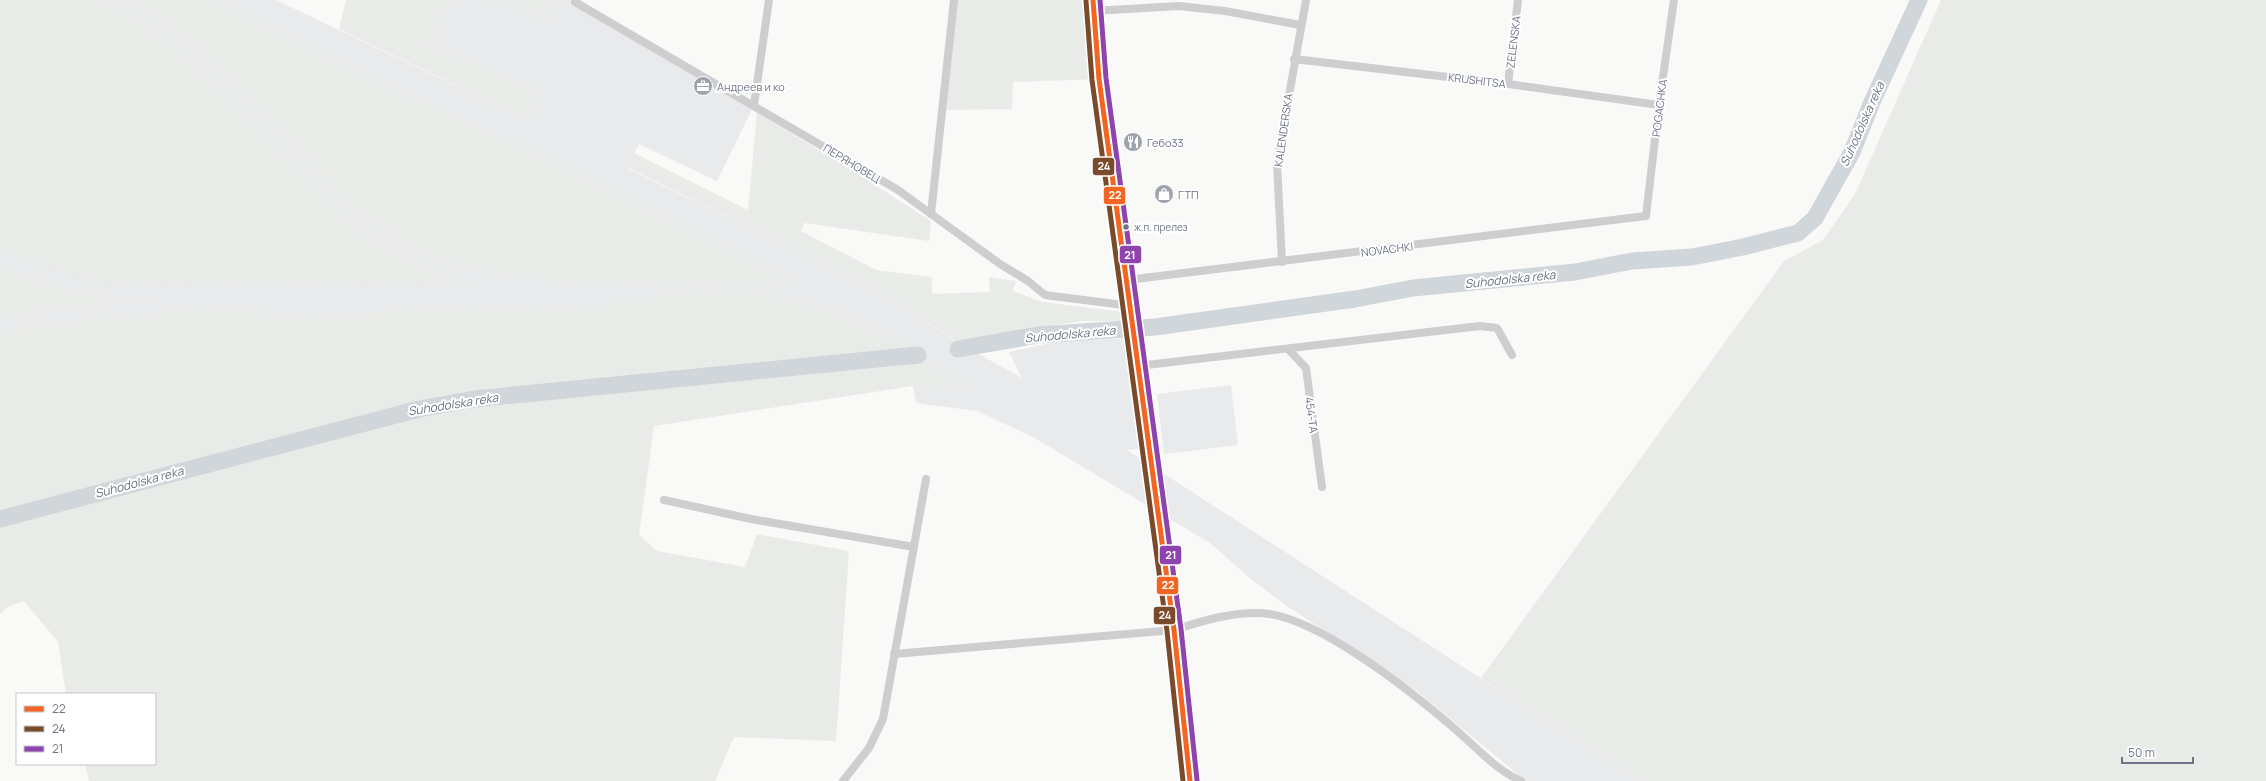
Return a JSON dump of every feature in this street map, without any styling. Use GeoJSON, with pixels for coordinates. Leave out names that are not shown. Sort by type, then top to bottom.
{"type":"FeatureCollection","features":[{"type":"Feature","properties":{"kind":"street"},"geometry":{"type":"LineString","coordinates":[[754,105],[769,0]]}},
{"type":"Feature","properties":{"kind":"street"},"geometry":{"type":"LineString","coordinates":[[931,214],[954,0]]}},
{"type":"Feature","properties":{"kind":"street"},"geometry":{"type":"LineString","coordinates":[[1093,0],[1099,79],[1174,630],[1190,781]]}},
{"type":"Feature","properties":{"kind":"street","name":"KALENDERSKA"},"geometry":{"type":"LineString","coordinates":[[1282,262],[1277,163],[1300,25],[1306,0]]}},
{"type":"Feature","properties":{"kind":"street","name":"ZELENSKA"},"geometry":{"type":"LineString","coordinates":[[1508,84],[1518,0]]}},
{"type":"Feature","properties":{"kind":"street","name":"POGACHKA"},"geometry":{"type":"LineString","coordinates":[[1646,216],[1659,105],[1674,0]]}},
{"type":"Feature","properties":{"kind":"street","name":"ПЕРЯНОВЕЦ"},"geometry":{"type":"LineString","coordinates":[[575,1],[898,190],[1000,264],[1028,280],[1045,295],[1131,308]]}},
{"type":"Feature","properties":{"kind":"street"},"geometry":{"type":"LineString","coordinates":[[1093,11],[1179,6],[1225,11],[1300,25]]}},
{"type":"Feature","properties":{"kind":"street","name":"KRUSHITSA"},"geometry":{"type":"LineString","coordinates":[[1294,59],[1508,84],[1659,105]]}},
{"type":"Feature","properties":{"kind":"street","name":"NOVACHKI"},"geometry":{"type":"LineString","coordinates":[[1127,280],[1646,216]]}},
{"type":"Feature","properties":{"kind":"street"},"geometry":{"type":"LineString","coordinates":[[1138,366],[1480,326],[1497,328],[1512,354]]}},
{"type":"Feature","properties":{"kind":"street","name":"454-ТА"},"geometry":{"type":"LineString","coordinates":[[1288,349],[1306,368],[1322,487]]}},
{"type":"Feature","properties":{"kind":"street"},"geometry":{"type":"LineString","coordinates":[[843,781],[869,748],[883,719],[926,479]]}},
{"type":"Feature","properties":{"kind":"street"},"geometry":{"type":"LineString","coordinates":[[664,500],[751,519],[914,547]]}},
{"type":"Feature","properties":{"kind":"street"},"geometry":{"type":"LineString","coordinates":[[894,654],[1174,630],[1213,618],[1260,613],[1289,618],[1324,635],[1379,669],[1454,728],[1509,776],[1521,781]]}},
{"type":"Feature","properties":{"kind":"shaded area"},"geometry":{"type":"Polygon","coordinates":[[[0,0],[103,0],[128,13],[181,52],[349,221],[398,255],[466,282],[196,286],[95,281],[29,262],[0,248],[0,0]]]}},
{"type":"Feature","properties":{"kind":"shaded area"},"geometry":{"type":"Polygon","coordinates":[[[103,0],[130,0],[151,11],[205,56],[351,207],[409,247],[454,265],[508,277],[592,284],[795,281],[215,0],[276,0],[526,119],[540,93],[430,42],[452,0],[492,0],[550,21],[562,0],[572,0],[754,105],[717,181],[639,144],[626,168],[803,253],[883,294],[955,341],[1022,378],[1009,352],[1059,341],[1135,338],[1149,448],[1127,450],[1640,781],[1526,781],[1418,692],[1290,608],[1252,580],[1210,543],[1033,437],[977,411],[916,403],[913,386],[971,390],[869,325],[803,301],[749,293],[663,295],[603,305],[288,315],[222,308],[117,315],[0,331],[0,316],[148,300],[81,294],[20,275],[0,265],[0,248],[29,262],[465,282],[398,255],[349,221],[181,52],[128,13],[103,0]]]}},
{"type":"Feature","properties":{"kind":"shaded area"},"geometry":{"type":"Polygon","coordinates":[[[130,0],[215,0],[796,281],[592,284],[508,277],[454,265],[409,247],[351,207],[205,56],[151,11],[130,0]]]}},
{"type":"Feature","properties":{"kind":"shaded area"},"geometry":{"type":"Polygon","coordinates":[[[346,0],[452,0],[430,42],[540,93],[526,119],[339,29],[346,0]]]}},
{"type":"Feature","properties":{"kind":"shaded area"},"geometry":{"type":"Polygon","coordinates":[[[492,0],[562,0],[550,21],[492,0]]]}},
{"type":"Feature","properties":{"kind":"shaded area"},"geometry":{"type":"Polygon","coordinates":[[[954,0],[1093,0],[1099,79],[1013,82],[1012,109],[943,110],[954,0]]]}},
{"type":"Feature","properties":{"kind":"shaded area"},"geometry":{"type":"Polygon","coordinates":[[[1941,0],[2266,0],[2266,781],[1640,781],[1481,678],[1784,261],[1823,240],[1855,194],[1941,0]]]}},
{"type":"Feature","properties":{"kind":"shaded area"},"geometry":{"type":"Polygon","coordinates":[[[757,113],[844,165],[931,221],[929,241],[804,223],[801,231],[876,270],[932,277],[932,294],[990,292],[989,277],[1016,281],[1013,291],[1042,302],[1123,312],[1125,321],[1081,321],[956,341],[883,294],[803,253],[626,167],[634,153],[748,210],[757,113]]]}},
{"type":"Feature","properties":{"kind":"shaded area"},"geometry":{"type":"Polygon","coordinates":[[[0,265],[20,275],[81,294],[150,300],[0,316],[0,265]]]}},
{"type":"Feature","properties":{"kind":"shaded area"},"geometry":{"type":"Polygon","coordinates":[[[749,293],[803,301],[869,325],[972,390],[913,386],[654,426],[639,535],[657,551],[745,567],[757,534],[849,551],[836,741],[734,737],[715,781],[89,781],[85,765],[156,765],[156,693],[66,693],[58,642],[24,601],[7,607],[0,614],[0,331],[117,315],[222,308],[288,315],[603,305],[663,295],[749,293]]]}},
{"type":"Feature","properties":{"kind":"shaded area"},"geometry":{"type":"Polygon","coordinates":[[[1231,385],[1238,445],[1164,454],[1157,394],[1231,385]]]}},
{"type":"Feature","properties":{"kind":"waterway","name":"Suhodolska reka"},"geometry":{"type":"LineString","coordinates":[[958,349],[1038,335],[1155,327],[1355,299],[1413,288],[1575,272],[1632,261],[1692,257],[1743,247],[1798,233],[1815,218],[1852,152],[1872,102],[1919,0]]}},
{"type":"Feature","properties":{"kind":"waterway","name":"Suhodolska reka"},"geometry":{"type":"LineString","coordinates":[[0,519],[419,409],[474,399],[918,355]]}},
{"type":"Feature","properties":{"kind":"transit line","name":"22"},"geometry":{"type":"LineString","coordinates":[[1093,0],[1099,79],[1174,630],[1190,781]]}},
{"type":"Feature","properties":{"kind":"transit line","name":"21"},"geometry":{"type":"LineString","coordinates":[[1100,0],[1106,78],[1181,629],[1197,780]]}},
{"type":"Feature","properties":{"kind":"transit line","name":"24"},"geometry":{"type":"LineString","coordinates":[[1086,1],[1092,80],[1167,631],[1183,781]]}},
{"type":"Feature","properties":{"kind":"place","name":"Андреев и ко"},"geometry":{"type":"Point","coordinates":[703,86]}},
{"type":"Feature","properties":{"kind":"place","name":"Гебо33"},"geometry":{"type":"Point","coordinates":[1133,142]}},
{"type":"Feature","properties":{"kind":"place","name":"ГТП"},"geometry":{"type":"Point","coordinates":[1164,194]}},
{"type":"Feature","properties":{"kind":"place","name":"ж.п. прелез"},"geometry":{"type":"Point","coordinates":[1126,227]}}]}
